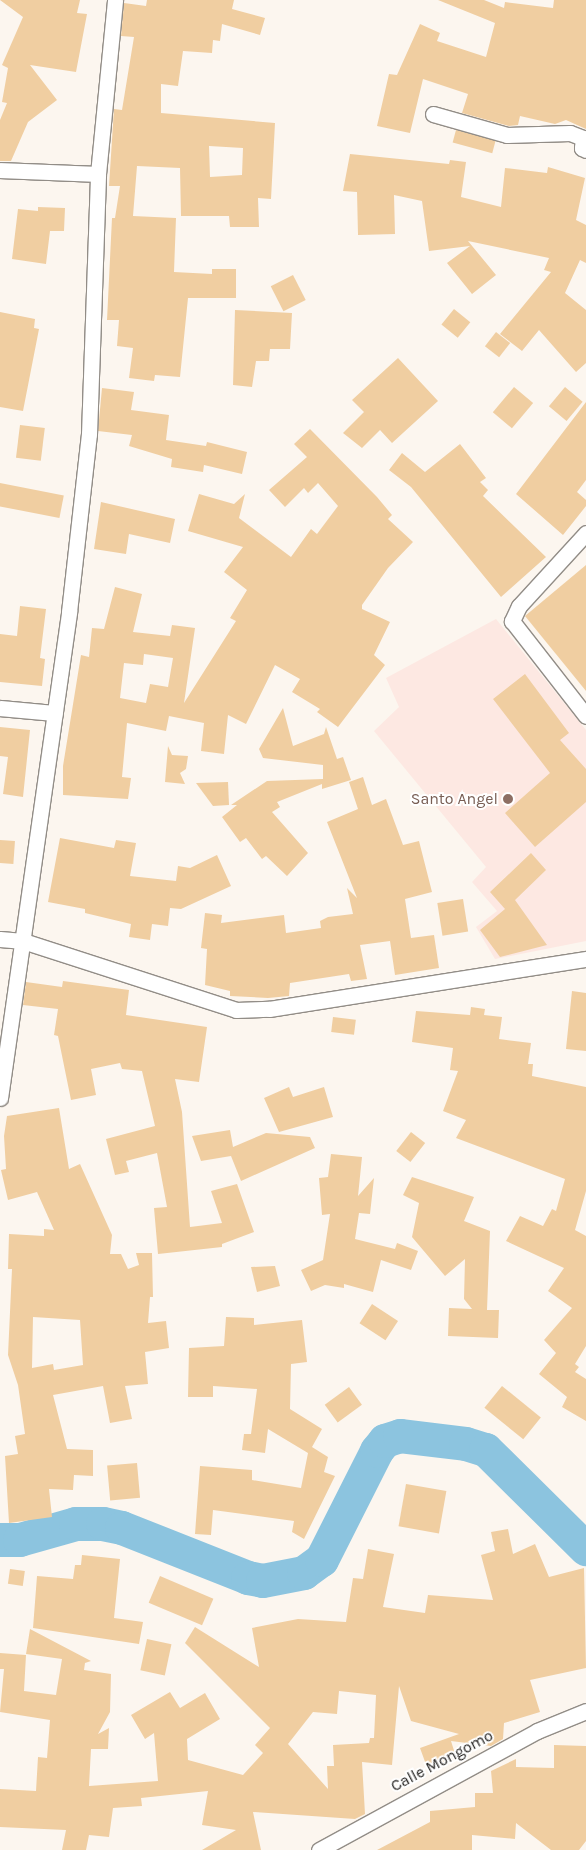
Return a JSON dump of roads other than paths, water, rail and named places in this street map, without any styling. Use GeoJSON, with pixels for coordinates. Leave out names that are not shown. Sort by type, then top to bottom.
{"type":"FeatureCollection","features":[{"type":"Feature","properties":{"kind":"street"},"geometry":{"type":"LineString","coordinates":[[0,1098],[24,941],[55,713],[89,434],[98,174],[115,0]]}},
{"type":"Feature","properties":{"kind":"street"},"geometry":{"type":"LineString","coordinates":[[433,114],[507,134],[570,133],[583,138],[585,146]]}},
{"type":"Feature","properties":{"kind":"street"},"geometry":{"type":"LineString","coordinates":[[0,170],[98,174]]}},
{"type":"Feature","properties":{"kind":"street"},"geometry":{"type":"LineString","coordinates":[[586,533],[519,606],[512,621],[586,716]]}},
{"type":"Feature","properties":{"kind":"street"},"geometry":{"type":"LineString","coordinates":[[0,708],[55,713]]}},
{"type":"Feature","properties":{"kind":"street"},"geometry":{"type":"LineString","coordinates":[[0,939],[24,941],[236,1010],[269,1010],[586,959]]}},
{"type":"Feature","properties":{"kind":"street","name":"Calle Mongomo"},"geometry":{"type":"LineString","coordinates":[[320,1850],[537,1731],[586,1711]]}},
{"type":"Feature","properties":{"kind":"waterway"},"geometry":{"type":"LineString","coordinates":[[0,1540],[20,1540],[76,1524],[103,1524],[122,1528],[248,1578],[263,1581],[304,1573],[322,1560],[377,1451],[385,1441],[400,1436],[466,1444],[486,1450],[586,1549]]}},
{"type":"Feature","properties":{"kind":"place","name":"Santo Angel"},"geometry":{"type":"Point","coordinates":[508,799]}}]}
